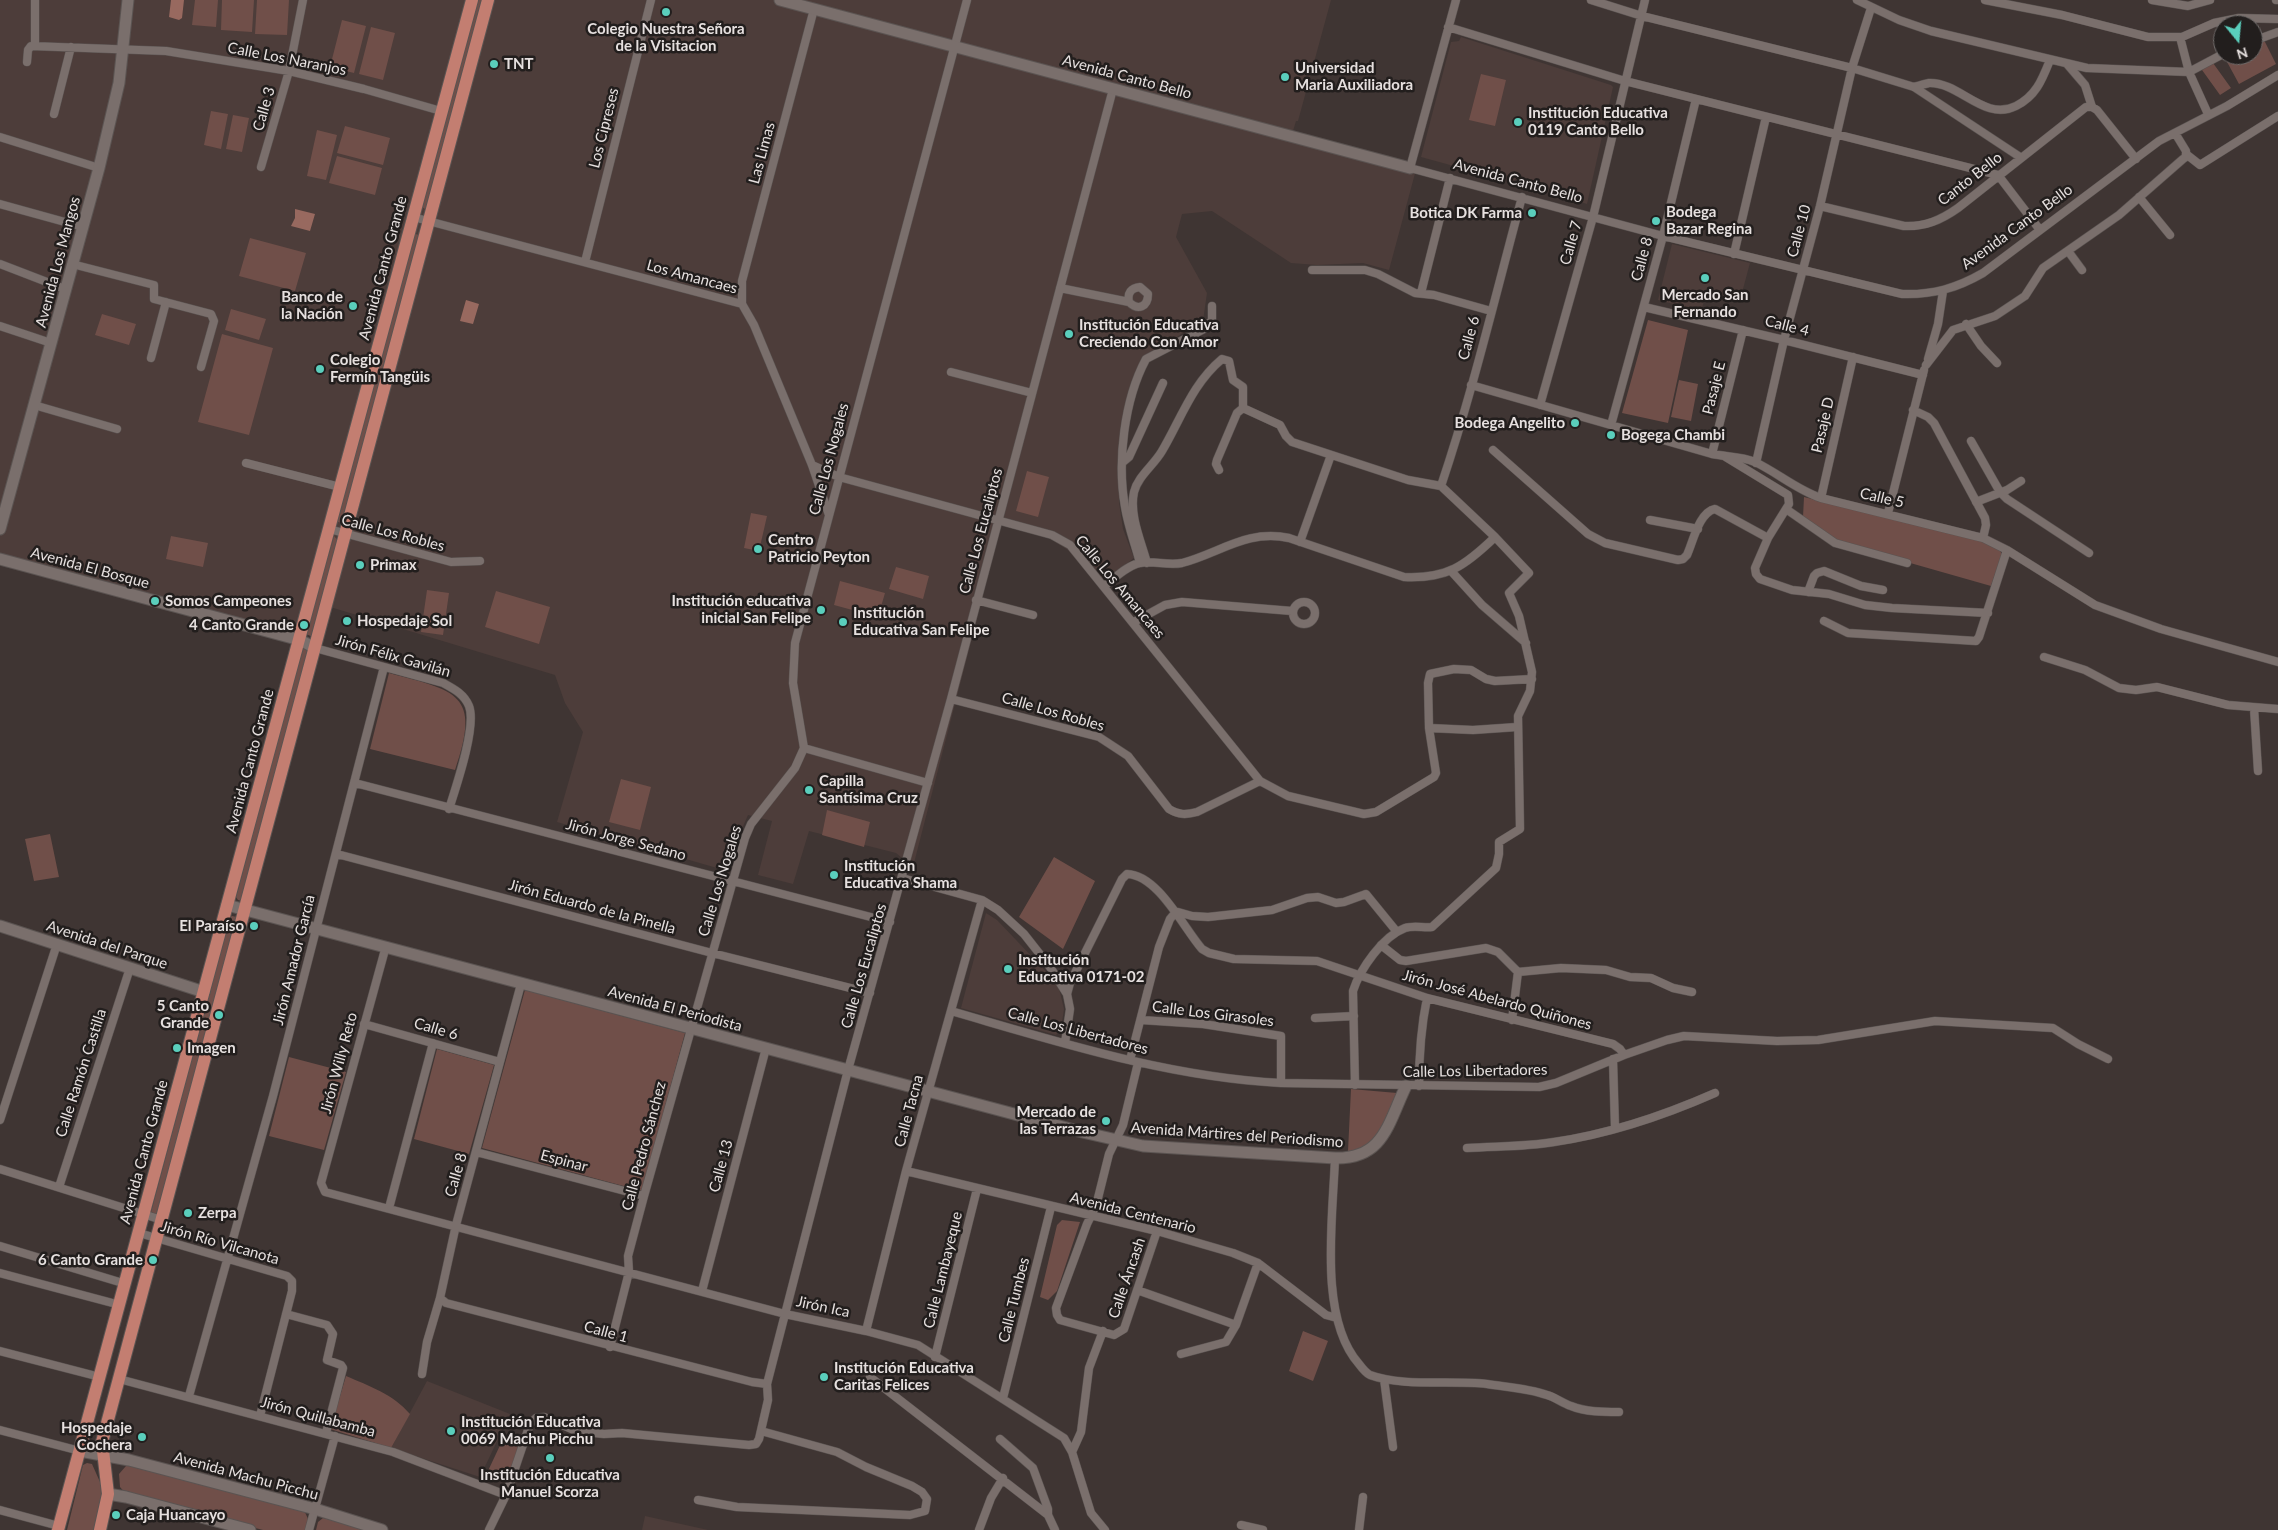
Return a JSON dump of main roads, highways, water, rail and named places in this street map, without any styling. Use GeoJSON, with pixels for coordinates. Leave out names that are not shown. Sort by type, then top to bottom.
{"type":"FeatureCollection","features":[{"type":"Feature","properties":{"kind":"main road","name":"Avenida Canto Grande"},"geometry":{"type":"LineString","coordinates":[[58,1528],[126,1284],[472,0]]}},
{"type":"Feature","properties":{"kind":"main road"},"geometry":{"type":"LineString","coordinates":[[100,1530],[108,1494],[102,1456],[102,1442],[488,0]]}},
{"type":"Feature","properties":{"kind":"main road"},"geometry":{"type":"LineString","coordinates":[[92,1405],[111,1408]]}},
{"type":"Feature","properties":{"kind":"place","name":"Colegio Nuestra Señora de la Visitacion"},"geometry":{"type":"Point","coordinates":[666,12]}},
{"type":"Feature","properties":{"kind":"place","name":"TNT"},"geometry":{"type":"Point","coordinates":[494,64]}},
{"type":"Feature","properties":{"kind":"place","name":"Universidad Maria Auxiliadora"},"geometry":{"type":"Point","coordinates":[1285,77]}},
{"type":"Feature","properties":{"kind":"place","name":"Institución Educativa 0119 Canto Bello"},"geometry":{"type":"Point","coordinates":[1518,122]}},
{"type":"Feature","properties":{"kind":"place","name":"Botica DK Farma"},"geometry":{"type":"Point","coordinates":[1532,213]}},
{"type":"Feature","properties":{"kind":"place","name":"Bodega Bazar Regina"},"geometry":{"type":"Point","coordinates":[1656,221]}},
{"type":"Feature","properties":{"kind":"place","name":"Mercado San Fernando"},"geometry":{"type":"Point","coordinates":[1705,278]}},
{"type":"Feature","properties":{"kind":"place","name":"Banco de la Nación"},"geometry":{"type":"Point","coordinates":[353,306]}},
{"type":"Feature","properties":{"kind":"place","name":"Institución Educativa Creciendo Con Amor"},"geometry":{"type":"Point","coordinates":[1069,334]}},
{"type":"Feature","properties":{"kind":"place","name":"Colegio Fermín Tangüis"},"geometry":{"type":"Point","coordinates":[320,369]}},
{"type":"Feature","properties":{"kind":"place","name":"Bodega Angelito"},"geometry":{"type":"Point","coordinates":[1575,423]}},
{"type":"Feature","properties":{"kind":"place","name":"Bogega Chambi"},"geometry":{"type":"Point","coordinates":[1611,435]}},
{"type":"Feature","properties":{"kind":"place","name":"Centro Patricio Peyton"},"geometry":{"type":"Point","coordinates":[758,549]}},
{"type":"Feature","properties":{"kind":"place","name":"Primax"},"geometry":{"type":"Point","coordinates":[360,565]}},
{"type":"Feature","properties":{"kind":"place","name":"Somos Campeones"},"geometry":{"type":"Point","coordinates":[155,601]}},
{"type":"Feature","properties":{"kind":"place","name":"Institución educativa inicial San Felipe"},"geometry":{"type":"Point","coordinates":[821,610]}},
{"type":"Feature","properties":{"kind":"place","name":"Hospedaje Sol"},"geometry":{"type":"Point","coordinates":[347,621]}},
{"type":"Feature","properties":{"kind":"place","name":"Institución Educativa San Felipe"},"geometry":{"type":"Point","coordinates":[843,622]}},
{"type":"Feature","properties":{"kind":"place","name":"4 Canto Grande"},"geometry":{"type":"Point","coordinates":[304,625]}},
{"type":"Feature","properties":{"kind":"place","name":"Capilla Santísima Cruz"},"geometry":{"type":"Point","coordinates":[809,790]}},
{"type":"Feature","properties":{"kind":"place","name":"Institución Educativa Shama"},"geometry":{"type":"Point","coordinates":[834,875]}},
{"type":"Feature","properties":{"kind":"place","name":"El Paraíso"},"geometry":{"type":"Point","coordinates":[254,926]}},
{"type":"Feature","properties":{"kind":"place","name":"Institución Educativa 0171-02"},"geometry":{"type":"Point","coordinates":[1008,969]}},
{"type":"Feature","properties":{"kind":"place","name":"5 Canto Grande"},"geometry":{"type":"Point","coordinates":[219,1015]}},
{"type":"Feature","properties":{"kind":"place","name":"Imagen"},"geometry":{"type":"Point","coordinates":[177,1048]}},
{"type":"Feature","properties":{"kind":"place","name":"Mercado de las Terrazas"},"geometry":{"type":"Point","coordinates":[1106,1121]}},
{"type":"Feature","properties":{"kind":"place","name":"Zerpa"},"geometry":{"type":"Point","coordinates":[188,1213]}},
{"type":"Feature","properties":{"kind":"place","name":"6 Canto Grande"},"geometry":{"type":"Point","coordinates":[153,1260]}},
{"type":"Feature","properties":{"kind":"place","name":"Institución Educativa Caritas Felices"},"geometry":{"type":"Point","coordinates":[824,1377]}},
{"type":"Feature","properties":{"kind":"place","name":"Institución Educativa 0069 Machu Picchu"},"geometry":{"type":"Point","coordinates":[451,1431]}},
{"type":"Feature","properties":{"kind":"place","name":"Hospedaje Cochera"},"geometry":{"type":"Point","coordinates":[142,1437]}},
{"type":"Feature","properties":{"kind":"place","name":"Institución Educativa Manuel Scorza"},"geometry":{"type":"Point","coordinates":[550,1458]}},
{"type":"Feature","properties":{"kind":"place","name":"Caja Huancayo"},"geometry":{"type":"Point","coordinates":[116,1515]}}]}
